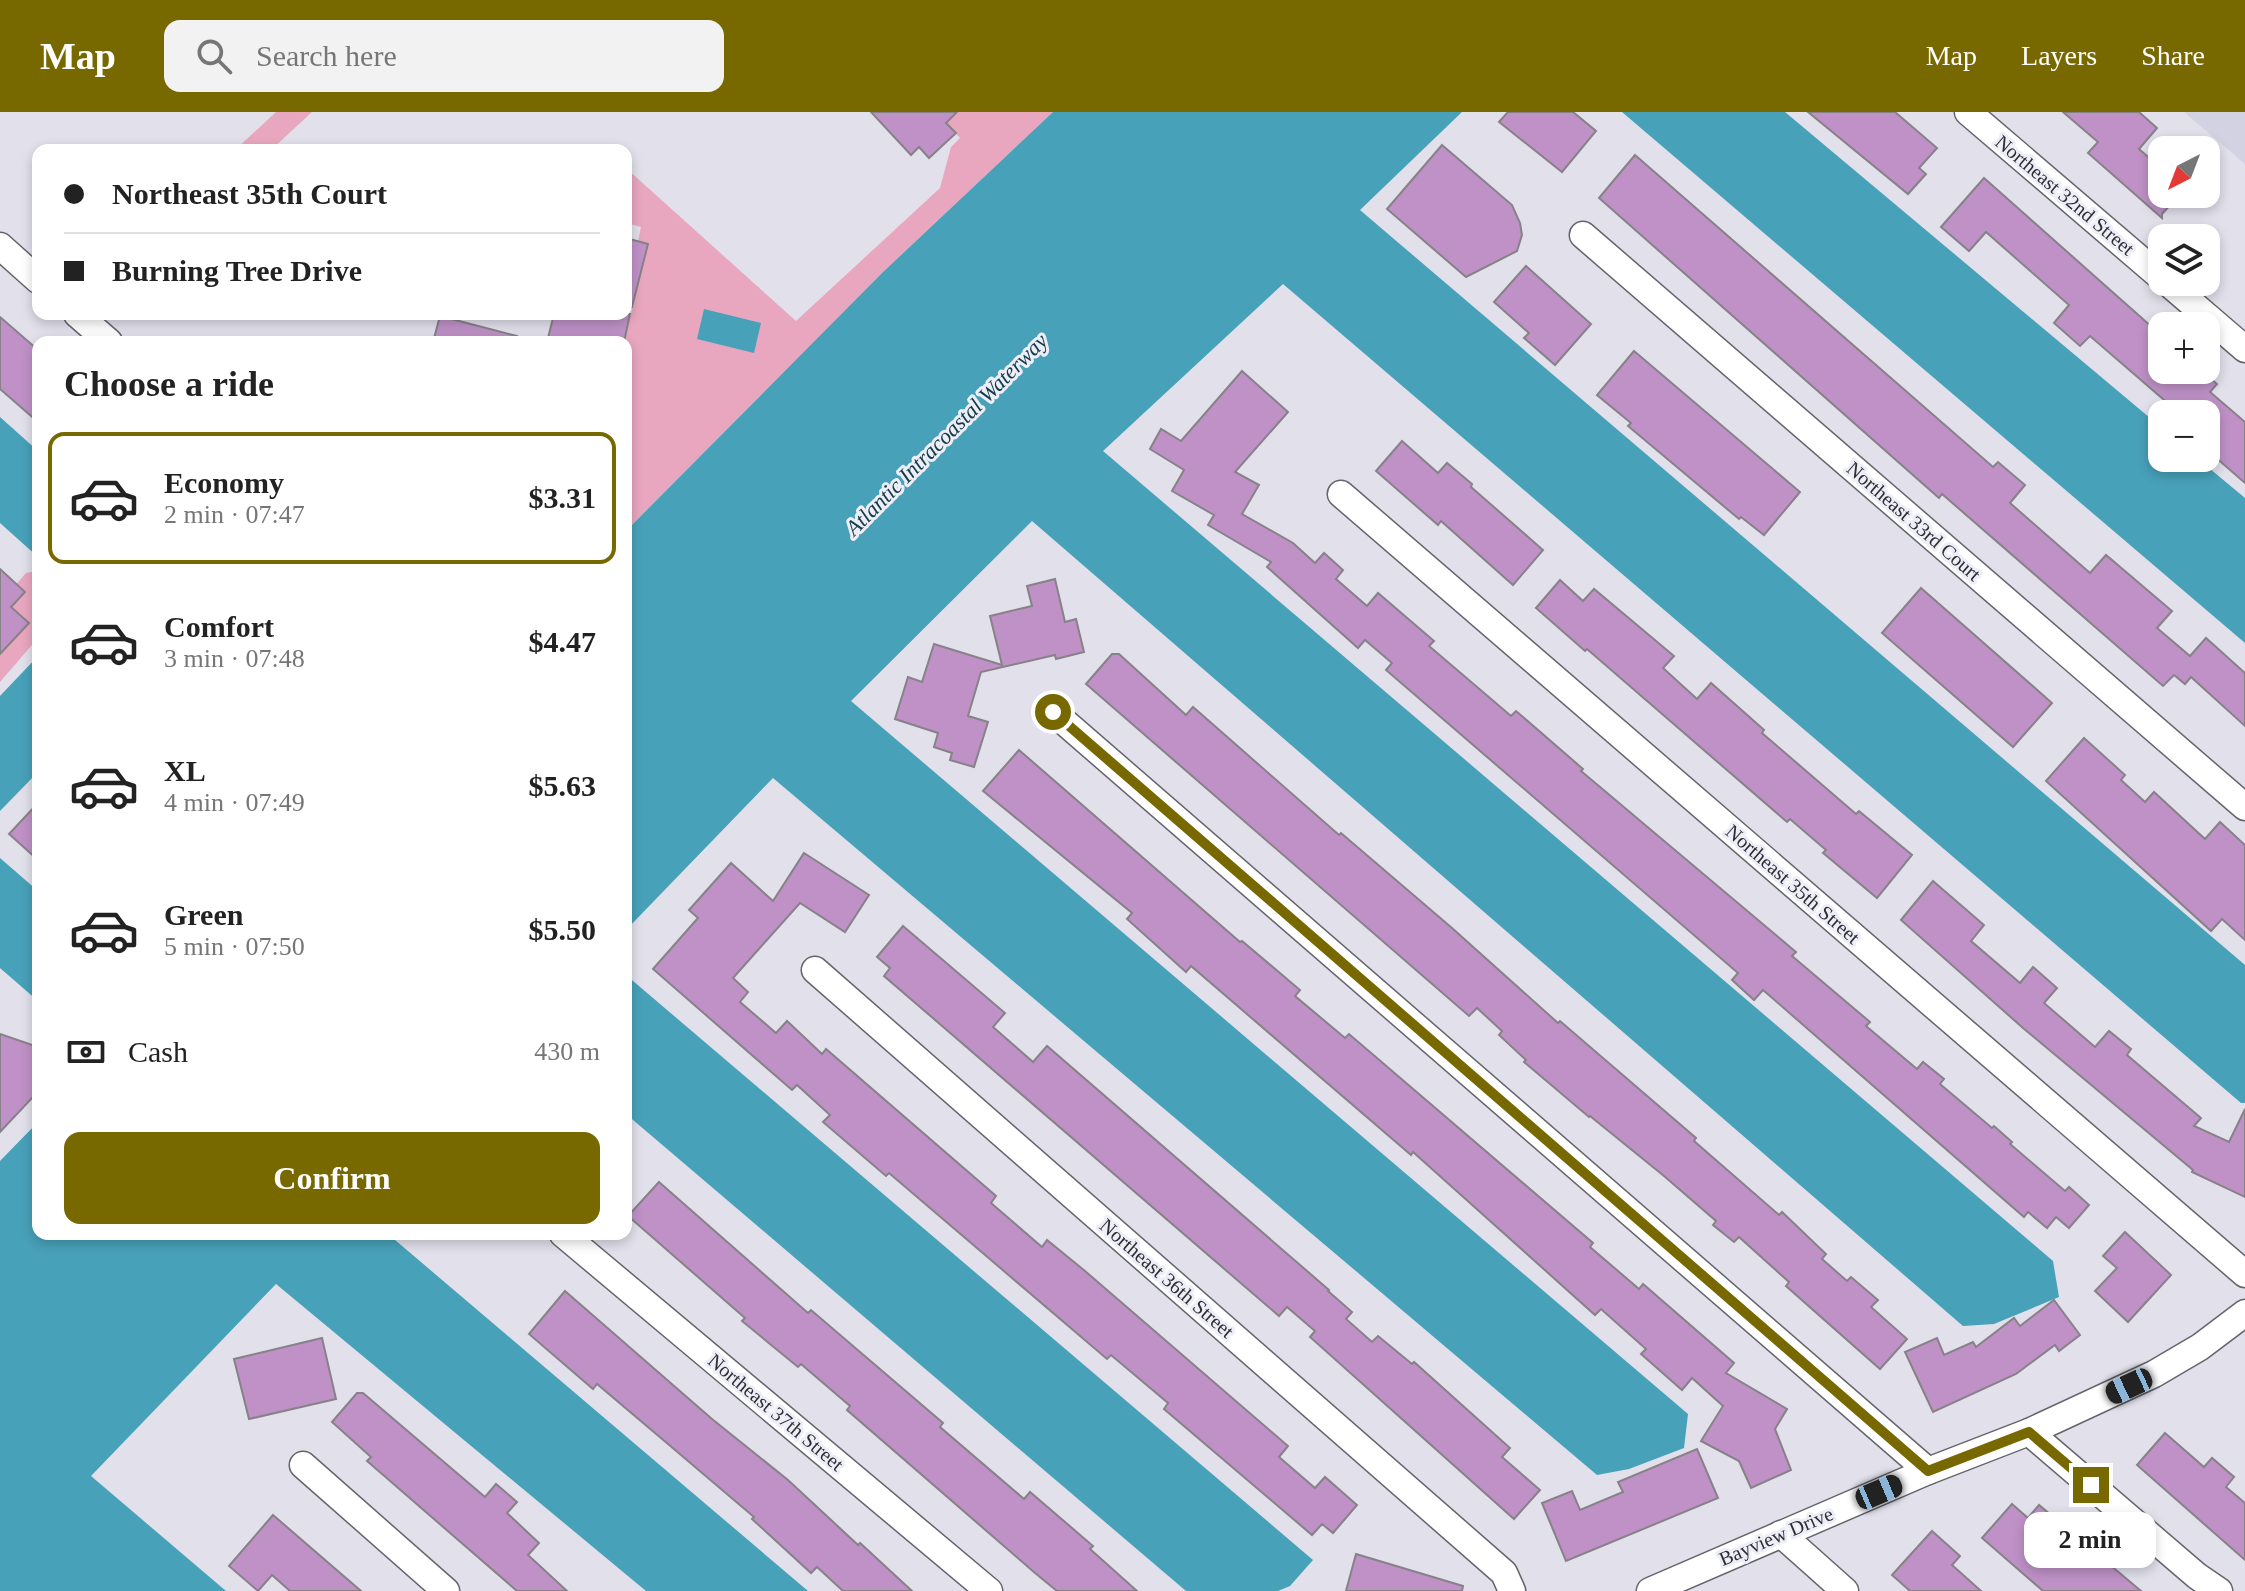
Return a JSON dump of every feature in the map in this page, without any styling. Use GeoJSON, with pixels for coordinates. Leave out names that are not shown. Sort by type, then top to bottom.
{"type":"FeatureCollection","features":[{"type":"Feature","properties":{"kind":"street","name":"Northeast 32nd Street"},"geometry":{"type":"LineString","coordinates":[[1968,112],[2148,266]]}},
{"type":"Feature","properties":{"kind":"street","name":"Northeast 33rd Court"},"geometry":{"type":"LineString","coordinates":[[1583,235],[2245,807]]}},
{"type":"Feature","properties":{"kind":"street"},"geometry":{"type":"LineString","coordinates":[[0,246],[32,275]]}},
{"type":"Feature","properties":{"kind":"street"},"geometry":{"type":"LineString","coordinates":[[2183,296],[2245,349]]}},
{"type":"Feature","properties":{"kind":"street"},"geometry":{"type":"LineString","coordinates":[[84,320],[102,336]]}},
{"type":"Feature","properties":{"kind":"street","name":"Northeast 35th Street"},"geometry":{"type":"LineString","coordinates":[[1341,494],[2245,1274]]}},
{"type":"Feature","properties":{"kind":"street"},"geometry":{"type":"LineString","coordinates":[[1053,712],[1928,1471]]}},
{"type":"Feature","properties":{"kind":"street","name":"Northeast 36th Street"},"geometry":{"type":"LineString","coordinates":[[815,970],[1504,1573],[1512,1591]]}},
{"type":"Feature","properties":{"kind":"street","name":"Northeast 37th Street"},"geometry":{"type":"LineString","coordinates":[[570,1240],[989,1591]]}},
{"type":"Feature","properties":{"kind":"street","name":"Bayview Drive"},"geometry":{"type":"LineString","coordinates":[[1650,1591],[1928,1471],[2029,1432],[2154,1374],[2200,1347],[2245,1313]]}},
{"type":"Feature","properties":{"kind":"street"},"geometry":{"type":"LineString","coordinates":[[2029,1432],[2197,1576],[2219,1591]]}},
{"type":"Feature","properties":{"kind":"street"},"geometry":{"type":"LineString","coordinates":[[303,1465],[446,1591]]}},
{"type":"Feature","properties":{"kind":"street"},"geometry":{"type":"LineString","coordinates":[[1781,1534],[1845,1591]]}},
{"type":"Feature","properties":{"kind":"shaded area"},"geometry":{"type":"Polygon","coordinates":[[[276,112],[312,112],[277,144],[241,144],[276,112]]]}},
{"type":"Feature","properties":{"kind":"shaded area"},"geometry":{"type":"Polygon","coordinates":[[[957,112],[1053,112],[882,273],[632,525],[632,336],[625,336],[629,320],[632,320],[648,244],[638,241],[641,227],[632,225],[632,173],[796,321],[940,188],[951,147],[960,138],[946,123],[957,112]]]}},
{"type":"Feature","properties":{"kind":"shaded area"},"geometry":{"type":"Polygon","coordinates":[[[2184,112],[2245,112],[2245,164],[2220,143],[2220,136],[2212,136],[2184,112]]]}},
{"type":"Feature","properties":{"kind":"shaded area"},"geometry":{"type":"Polygon","coordinates":[[[32,572],[32,645],[0,682],[0,603],[26,573],[32,572]]]}},
{"type":"Feature","properties":{"kind":"water","name":"Atlantic Intracoastal Waterway"},"geometry":{"type":"Polygon","coordinates":[[[1053,112],[1462,112],[1360,210],[2245,965],[2245,1103],[2241,1103],[1283,284],[1103,451],[2053,1261],[2059,1297],[1994,1324],[1963,1326],[1032,521],[851,701],[1688,1414],[1684,1448],[1629,1469],[1597,1475],[773,778],[632,924],[632,525],[882,273],[1053,112]]]}},
{"type":"Feature","properties":{"kind":"water"},"geometry":{"type":"Polygon","coordinates":[[[1622,112],[1785,112],[2148,416],[2148,472],[2214,472],[2245,498],[2245,643],[1622,112]]]}},
{"type":"Feature","properties":{"kind":"water"},"geometry":{"type":"Polygon","coordinates":[[[704,309],[761,323],[754,353],[697,339],[704,309]]]}},
{"type":"Feature","properties":{"kind":"water"},"geometry":{"type":"Polygon","coordinates":[[[0,417],[32,446],[32,552],[0,523],[0,417]]]}},
{"type":"Feature","properties":{"kind":"water"},"geometry":{"type":"Polygon","coordinates":[[[32,662],[32,778],[0,811],[0,696],[32,662]]]}},
{"type":"Feature","properties":{"kind":"water"},"geometry":{"type":"Polygon","coordinates":[[[0,858],[32,886],[32,996],[0,968],[0,858]]]}},
{"type":"Feature","properties":{"kind":"water"},"geometry":{"type":"Polygon","coordinates":[[[632,980],[1313,1560],[1290,1586],[1278,1591],[1186,1591],[632,1119],[632,980]]]}},
{"type":"Feature","properties":{"kind":"water"},"geometry":{"type":"Polygon","coordinates":[[[32,1128],[32,1240],[395,1240],[808,1591],[646,1591],[276,1284],[91,1476],[226,1591],[0,1591],[0,1161],[32,1128]]]}},
{"type":"Feature","properties":{"kind":"building"},"geometry":{"type":"Polygon","coordinates":[[[871,112],[957,112],[946,123],[956,133],[929,158],[919,147],[911,155],[871,112]]]}},
{"type":"Feature","properties":{"kind":"building"},"geometry":{"type":"Polygon","coordinates":[[[1508,112],[1573,112],[1596,131],[1562,172],[1499,122],[1508,112]]]}},
{"type":"Feature","properties":{"kind":"building"},"geometry":{"type":"Polygon","coordinates":[[[1808,112],[1895,112],[1937,148],[1919,168],[1926,174],[1908,194],[1808,112]]]}},
{"type":"Feature","properties":{"kind":"building"},"geometry":{"type":"Polygon","coordinates":[[[2063,112],[2139,112],[2157,128],[2139,149],[2148,157],[2148,206],[2088,153],[2098,142],[2063,112]]]}},
{"type":"Feature","properties":{"kind":"building"},"geometry":{"type":"Polygon","coordinates":[[[1442,145],[1512,205],[1520,223],[1522,235],[1517,251],[1466,277],[1387,209],[1442,145]]]}},
{"type":"Feature","properties":{"kind":"building"},"geometry":{"type":"Polygon","coordinates":[[[1635,155],[1993,467],[1998,462],[2025,485],[2010,503],[2090,573],[2106,555],[2172,611],[2157,628],[2190,656],[2206,638],[2245,673],[2245,726],[2191,677],[2185,684],[2174,675],[2163,686],[1942,494],[1939,498],[1599,198],[1635,155]]]}},
{"type":"Feature","properties":{"kind":"building"},"geometry":{"type":"Polygon","coordinates":[[[1984,178],[2148,324],[2148,384],[2217,384],[2210,392],[2219,400],[2164,400],[2090,336],[2080,346],[2054,323],[2069,305],[1986,232],[1969,251],[1941,227],[1984,178]]]}},
{"type":"Feature","properties":{"kind":"building"},"geometry":{"type":"Polygon","coordinates":[[[2151,208],[2167,208],[2162,218],[2151,208]]]}},
{"type":"Feature","properties":{"kind":"building"},"geometry":{"type":"Polygon","coordinates":[[[632,240],[648,244],[632,307],[632,240]]]}},
{"type":"Feature","properties":{"kind":"building"},"geometry":{"type":"Polygon","coordinates":[[[1526,266],[1591,324],[1555,365],[1524,338],[1529,333],[1494,302],[1526,266]]]}},
{"type":"Feature","properties":{"kind":"building"},"geometry":{"type":"Polygon","coordinates":[[[0,317],[32,345],[32,417],[0,389],[0,317]]]}},
{"type":"Feature","properties":{"kind":"building"},"geometry":{"type":"Polygon","coordinates":[[[439,320],[455,320],[517,336],[435,336],[439,320]]]}},
{"type":"Feature","properties":{"kind":"building"},"geometry":{"type":"Polygon","coordinates":[[[552,320],[629,320],[625,336],[548,336],[552,320]]]}},
{"type":"Feature","properties":{"kind":"building"},"geometry":{"type":"Polygon","coordinates":[[[1634,351],[1800,492],[1764,535],[1741,517],[1739,519],[1628,426],[1631,423],[1597,395],[1634,351]]]}},
{"type":"Feature","properties":{"kind":"building"},"geometry":{"type":"Polygon","coordinates":[[[1242,371],[1288,412],[1235,472],[1259,485],[1242,514],[1293,543],[1315,563],[1324,553],[1343,570],[1336,579],[1367,606],[1378,593],[1434,641],[1429,646],[1511,716],[1516,711],[1583,769],[1581,771],[1796,952],[1792,956],[1870,1022],[1866,1026],[1917,1069],[1923,1062],[1944,1079],[1940,1084],[1992,1128],[1994,1126],[2012,1142],[2010,1144],[2065,1191],[2069,1187],[2089,1205],[2069,1228],[2056,1217],[2047,1228],[2028,1212],[2024,1217],[1763,990],[1754,1000],[1732,980],[1738,973],[1386,670],[1392,663],[1365,640],[1358,648],[1267,567],[1271,562],[1208,525],[1214,515],[1172,491],[1184,470],[1150,449],[1161,429],[1181,441],[1242,371]]]}},
{"type":"Feature","properties":{"kind":"building"},"geometry":{"type":"Polygon","coordinates":[[[2220,401],[2245,422],[2245,483],[2220,461],[2220,401]]]}},
{"type":"Feature","properties":{"kind":"building"},"geometry":{"type":"Polygon","coordinates":[[[1402,441],[1438,473],[1447,463],[1543,550],[1513,585],[1441,521],[1438,525],[1376,471],[1402,441]]]}},
{"type":"Feature","properties":{"kind":"building"},"geometry":{"type":"Polygon","coordinates":[[[0,569],[25,592],[11,607],[29,623],[0,654],[0,569]]]}},
{"type":"Feature","properties":{"kind":"building"},"geometry":{"type":"Polygon","coordinates":[[[1055,579],[1065,622],[1076,619],[1084,652],[1056,659],[1055,655],[981,672],[968,716],[988,722],[974,767],[950,760],[952,753],[934,747],[938,733],[895,719],[908,677],[922,682],[934,644],[1002,665],[990,616],[1032,606],[1027,586],[1055,579]]]}},
{"type":"Feature","properties":{"kind":"building"},"geometry":{"type":"Polygon","coordinates":[[[1560,580],[1583,601],[1594,589],[1674,656],[1663,668],[1697,699],[1711,683],[1764,730],[1762,733],[1856,814],[1859,811],[1912,855],[1877,898],[1823,853],[1826,850],[1790,819],[1787,822],[1536,608],[1560,580]]]}},
{"type":"Feature","properties":{"kind":"building"},"geometry":{"type":"Polygon","coordinates":[[[1921,588],[2052,703],[2013,747],[1882,633],[1921,588]]]}},
{"type":"Feature","properties":{"kind":"building"},"geometry":{"type":"Polygon","coordinates":[[[1112,654],[1119,654],[1186,715],[1193,707],[1339,835],[1341,833],[1452,928],[1558,1023],[1560,1021],[1696,1138],[1694,1141],[1779,1215],[1782,1212],[1826,1254],[1822,1259],[1847,1281],[1851,1277],[1878,1300],[1871,1307],[1907,1339],[1880,1369],[1786,1286],[1789,1282],[1739,1237],[1734,1242],[1713,1225],[1716,1221],[1664,1176],[1524,1062],[1526,1060],[1499,1035],[1502,1031],[1477,1008],[1469,1016],[1086,684],[1112,654]]]}},
{"type":"Feature","properties":{"kind":"building"},"geometry":{"type":"Polygon","coordinates":[[[2084,738],[2125,775],[2121,780],[2145,802],[2154,792],[2205,839],[2220,822],[2245,845],[2245,940],[2222,919],[2211,931],[2046,781],[2084,738]]]}},
{"type":"Feature","properties":{"kind":"building"},"geometry":{"type":"Polygon","coordinates":[[[1019,750],[1240,942],[1300,990],[1295,996],[1345,1038],[1349,1034],[1593,1243],[1590,1247],[1639,1289],[1643,1284],[1734,1363],[1726,1373],[1787,1409],[1775,1429],[1791,1470],[1751,1488],[1739,1461],[1701,1441],[1723,1406],[1692,1378],[1682,1390],[1641,1354],[1646,1349],[1601,1309],[1595,1315],[1413,1152],[1411,1155],[1191,966],[1186,972],[1127,919],[1132,913],[983,791],[1019,750]]]}},
{"type":"Feature","properties":{"kind":"building"},"geometry":{"type":"Polygon","coordinates":[[[32,809],[32,855],[9,834],[32,809]]]}},
{"type":"Feature","properties":{"kind":"building"},"geometry":{"type":"Polygon","coordinates":[[[804,853],[869,895],[845,932],[800,903],[733,978],[748,992],[740,1002],[776,1033],[787,1021],[822,1054],[826,1049],[996,1196],[991,1203],[1042,1247],[1047,1240],[1288,1446],[1279,1457],[1315,1488],[1325,1477],[1357,1505],[1333,1533],[1322,1524],[1312,1535],[1164,1409],[1168,1403],[1111,1355],[1107,1359],[889,1173],[886,1176],[823,1122],[830,1115],[797,1085],[792,1090],[653,969],[698,918],[689,910],[731,863],[773,901],[804,853]]]}},
{"type":"Feature","properties":{"kind":"building"},"geometry":{"type":"Polygon","coordinates":[[[1933,881],[1984,925],[1971,941],[2020,983],[2033,967],[2057,988],[2044,1003],[2095,1047],[2109,1031],[2131,1049],[2127,1055],[2201,1118],[2194,1126],[2229,1142],[2245,1109],[2245,1197],[2192,1172],[1901,920],[1933,881]]]}},
{"type":"Feature","properties":{"kind":"building"},"geometry":{"type":"Polygon","coordinates":[[[903,926],[1005,1013],[993,1027],[1033,1062],[1047,1046],[1329,1290],[1352,1312],[1346,1319],[1372,1342],[1378,1336],[1412,1364],[1414,1362],[1510,1448],[1502,1457],[1540,1490],[1514,1519],[1310,1337],[1315,1331],[1287,1307],[1279,1316],[884,976],[890,968],[877,957],[903,926]]]}},
{"type":"Feature","properties":{"kind":"building"},"geometry":{"type":"Polygon","coordinates":[[[0,1034],[32,1045],[32,1098],[0,1132],[0,1034]]]}},
{"type":"Feature","properties":{"kind":"building"},"geometry":{"type":"Polygon","coordinates":[[[659,1182],[808,1313],[811,1310],[943,1423],[940,1427],[1024,1499],[1030,1492],[1093,1546],[1090,1549],[1137,1591],[1057,1591],[847,1410],[850,1406],[801,1364],[798,1367],[742,1321],[745,1318],[632,1219],[632,1212],[659,1182]]]}},
{"type":"Feature","properties":{"kind":"building"},"geometry":{"type":"Polygon","coordinates":[[[2125,1232],[2171,1275],[2128,1322],[2095,1291],[2117,1268],[2103,1256],[2125,1232]]]}},
{"type":"Feature","properties":{"kind":"building"},"geometry":{"type":"Polygon","coordinates":[[[565,1291],[712,1419],[788,1480],[912,1591],[843,1591],[817,1567],[811,1573],[752,1519],[754,1517],[668,1444],[597,1384],[593,1389],[529,1334],[565,1291]]]}},
{"type":"Feature","properties":{"kind":"building"},"geometry":{"type":"Polygon","coordinates":[[[2054,1300],[2080,1335],[2059,1351],[2055,1345],[2016,1374],[1933,1412],[1905,1352],[1937,1338],[1944,1355],[1973,1342],[1976,1347],[2014,1318],[2020,1326],[2054,1300]]]}},
{"type":"Feature","properties":{"kind":"building"},"geometry":{"type":"Polygon","coordinates":[[[322,1338],[336,1399],[249,1419],[234,1359],[322,1338]]]}},
{"type":"Feature","properties":{"kind":"building"},"geometry":{"type":"Polygon","coordinates":[[[357,1393],[363,1393],[485,1497],[496,1484],[517,1502],[507,1513],[539,1543],[528,1555],[567,1591],[517,1591],[367,1461],[371,1457],[332,1422],[357,1393]]]}},
{"type":"Feature","properties":{"kind":"building"},"geometry":{"type":"Polygon","coordinates":[[[2165,1433],[2204,1467],[2212,1458],[2234,1477],[2226,1487],[2245,1503],[2245,1560],[2137,1465],[2165,1433]]]}},
{"type":"Feature","properties":{"kind":"building"},"geometry":{"type":"Polygon","coordinates":[[[1697,1449],[1718,1498],[1566,1561],[1542,1503],[1572,1491],[1580,1510],[1623,1492],[1618,1482],[1697,1449]]]}},
{"type":"Feature","properties":{"kind":"building"},"geometry":{"type":"Polygon","coordinates":[[[2012,1504],[2028,1518],[2039,1505],[2141,1591],[2043,1591],[1982,1538],[2012,1504]]]}},
{"type":"Feature","properties":{"kind":"building"},"geometry":{"type":"Polygon","coordinates":[[[273,1515],[361,1591],[290,1591],[272,1575],[258,1591],[229,1566],[273,1515]]]}},
{"type":"Feature","properties":{"kind":"building"},"geometry":{"type":"Polygon","coordinates":[[[1932,1531],[1960,1556],[1952,1565],[1981,1591],[1910,1591],[1892,1575],[1932,1531]]]}},
{"type":"Feature","properties":{"kind":"building"},"geometry":{"type":"Polygon","coordinates":[[[1356,1554],[1463,1586],[1462,1591],[1346,1591],[1356,1554]]]}},
{"type":"Feature","properties":{"kind":"route"},"geometry":{"type":"LineString","coordinates":[[1053,712],[1928,1471],[2029,1432],[2091,1485]]}}]}
